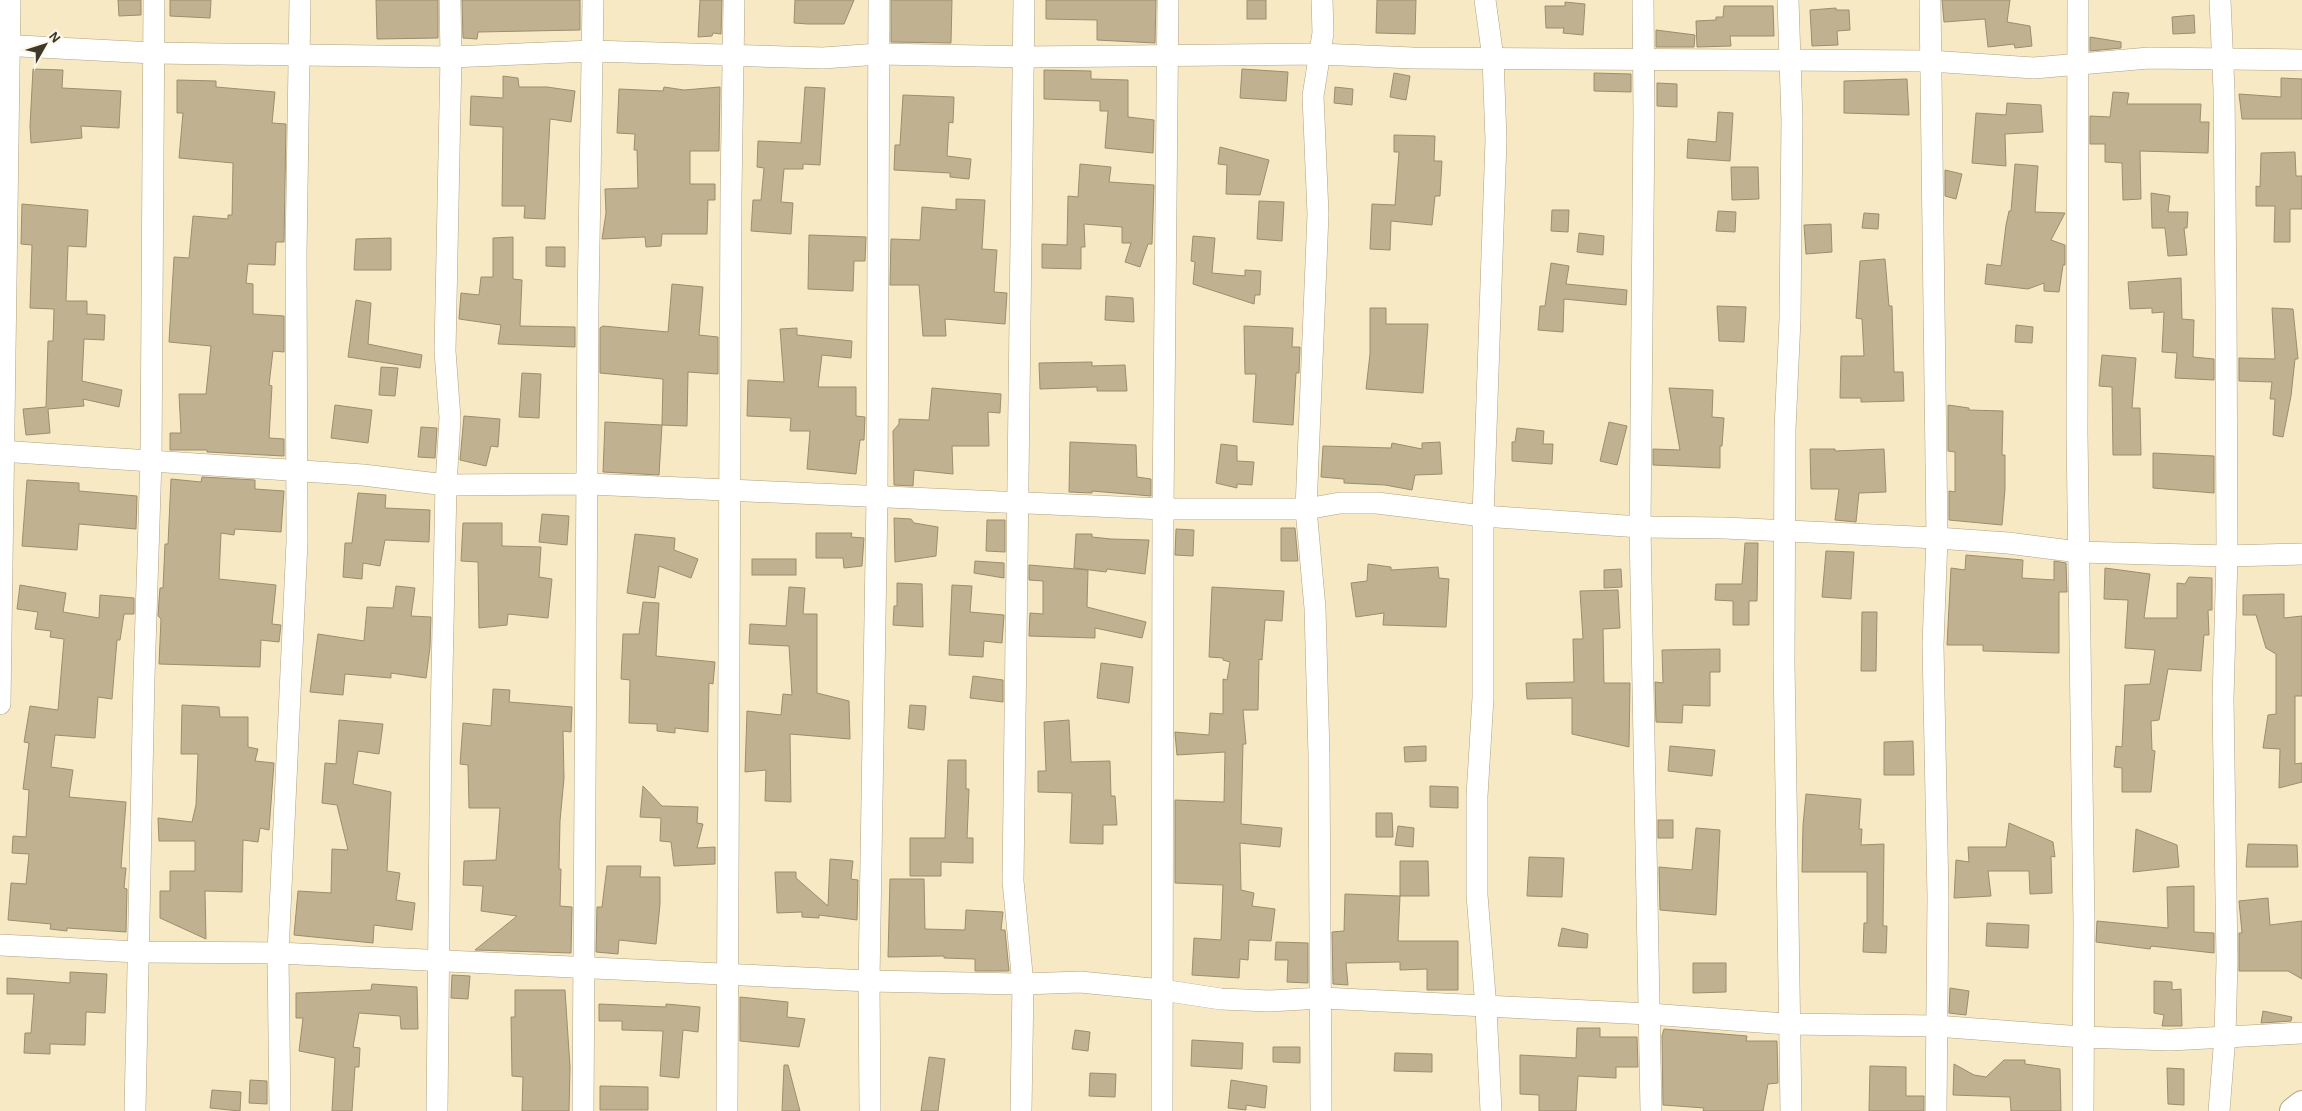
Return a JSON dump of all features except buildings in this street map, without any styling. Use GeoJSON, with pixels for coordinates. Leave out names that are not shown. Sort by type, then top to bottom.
{"type":"FeatureCollection","features":[{"type":"Feature","properties":{"kind":"street"},"geometry":{"type":"LineString","coordinates":[[0,704],[5,45],[10,0]]}},
{"type":"Feature","properties":{"kind":"street"},"geometry":{"type":"LineString","coordinates":[[135,1111],[151,460],[154,0]]}},
{"type":"Feature","properties":{"kind":"street"},"geometry":{"type":"LineString","coordinates":[[280,1111],[278,953],[297,542],[296,253],[301,55],[300,0]]}},
{"type":"Feature","properties":{"kind":"street"},"geometry":{"type":"LineString","coordinates":[[437,1111],[437,961],[446,485],[450,418],[444,351],[451,57],[450,0]]}},
{"type":"Feature","properties":{"kind":"street"},"geometry":{"type":"LineString","coordinates":[[583,1111],[589,484],[588,306],[593,0]]}},
{"type":"Feature","properties":{"kind":"street"},"geometry":{"type":"LineString","coordinates":[[727,1111],[732,54],[734,0]]}},
{"type":"Feature","properties":{"kind":"street"},"geometry":{"type":"LineString","coordinates":[[870,1111],[869,981],[877,497],[879,0]]}},
{"type":"Feature","properties":{"kind":"street"},"geometry":{"type":"LineString","coordinates":[[1021,1111],[1023,984],[1013,881],[1016,505],[1024,0]]}},
{"type":"Feature","properties":{"kind":"street"},"geometry":{"type":"LineString","coordinates":[[1162,1111],[1163,510],[1169,56],[1168,0]]}},
{"type":"Feature","properties":{"kind":"street"},"geometry":{"type":"LineString","coordinates":[[1322,0],[1323,33],[1313,96],[1318,214],[1306,509],[1315,608],[1319,755],[1322,1111]]}},
{"type":"Feature","properties":{"kind":"street"},"geometry":{"type":"LineString","coordinates":[[1485,0],[1493,58],[1496,140],[1483,516],[1484,698],[1477,796],[1476,895],[1486,1008],[1491,1111]]}},
{"type":"Feature","properties":{"kind":"street"},"geometry":{"type":"LineString","coordinates":[[1643,0],[1640,527],[1650,1111]]}},
{"type":"Feature","properties":{"kind":"street"},"geometry":{"type":"LineString","coordinates":[[1788,0],[1792,120],[1791,279],[1785,429],[1785,533],[1788,1024],[1791,1111]]}},
{"type":"Feature","properties":{"kind":"street"},"geometry":{"type":"LineString","coordinates":[[1930,0],[1937,538],[1933,644],[1938,887],[1936,1111]]}},
{"type":"Feature","properties":{"kind":"street"},"geometry":{"type":"LineString","coordinates":[[2078,0],[2077,434],[2084,922],[2083,1111]]}},
{"type":"Feature","properties":{"kind":"street"},"geometry":{"type":"LineString","coordinates":[[2219,1111],[2225,1036],[2227,908],[2223,699],[2227,556],[2223,60],[2220,0]]}},
{"type":"Feature","properties":{"kind":"street"},"geometry":{"type":"LineString","coordinates":[[5,45],[154,53],[451,57],[592,50],[823,58],[879,54],[1024,56],[1319,54],[1412,58],[1930,61],[2014,68],[2058,68],[2079,64],[2149,58],[2302,60]]}},
{"type":"Feature","properties":{"kind":"street"},"geometry":{"type":"LineString","coordinates":[[2,451],[363,475],[446,485],[589,484],[1016,505],[1163,510],[1306,509],[1340,503],[1377,503],[1483,516],[1640,527],[1724,528],[1785,533],[1937,538],[2008,543],[2079,552],[2227,556],[2302,554]]}},
{"type":"Feature","properties":{"kind":"street"},"geometry":{"type":"LineString","coordinates":[[0,945],[138,952],[278,953],[583,967],[729,976],[869,981],[1023,984],[1080,982],[1162,990],[1221,999],[1269,1001],[1322,998],[1486,1008],[1649,1014],[1788,1024],[1936,1026],[2082,1037],[2170,1040],[2302,1033]]}},
{"type":"Feature","properties":{"kind":"street"},"geometry":{"type":"LineString","coordinates":[[2293,1111],[2302,1104]]}}]}
